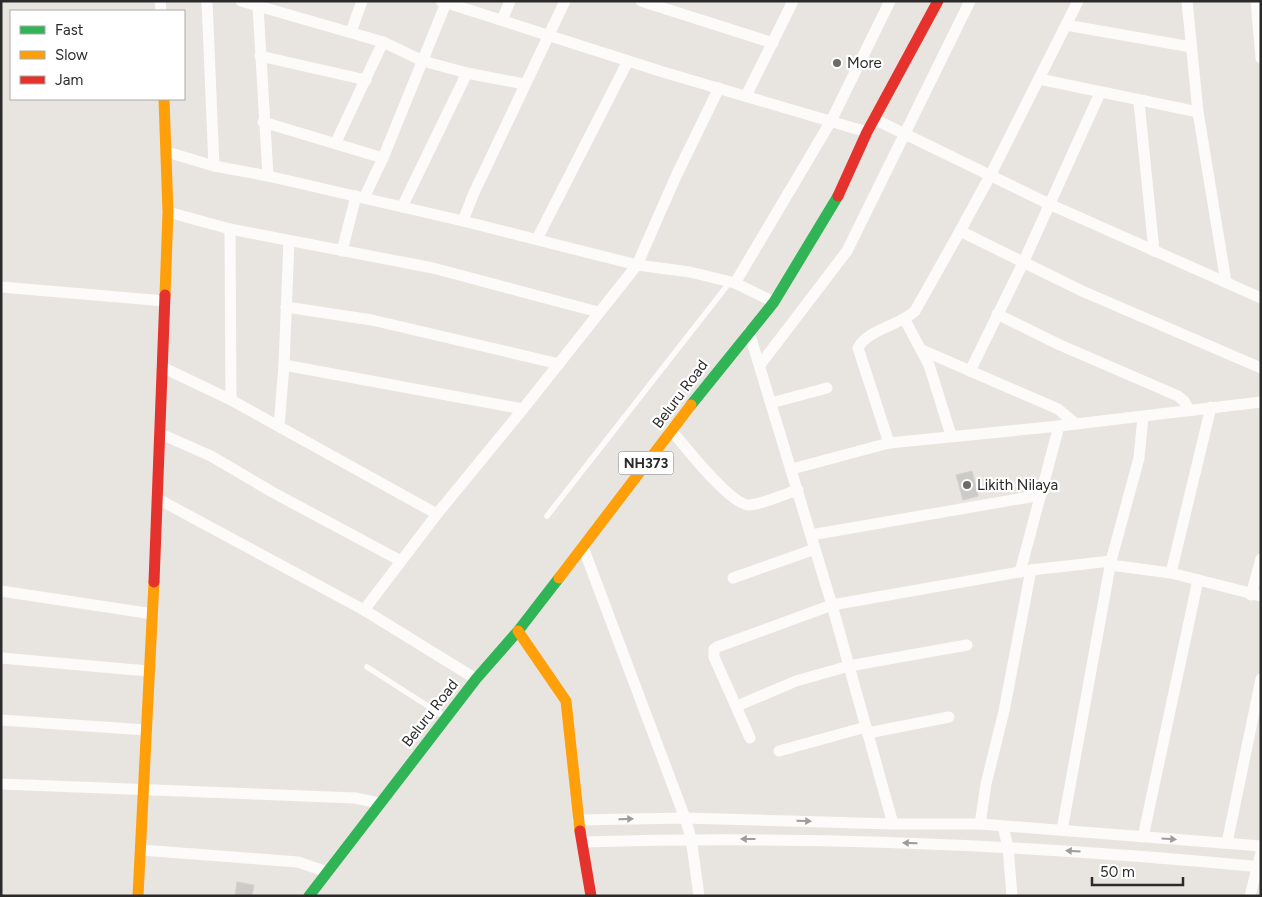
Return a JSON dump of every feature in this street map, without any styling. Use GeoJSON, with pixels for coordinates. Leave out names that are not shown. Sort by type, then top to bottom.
{"type":"FeatureCollection","features":[{"type":"Feature","properties":{"kind":"main road","name":"Beluru Road"},"geometry":{"type":"LineString","coordinates":[[309,896],[446,717],[518,631],[671,430],[774,302],[840,192],[867,132],[938,1]]}},
{"type":"Feature","properties":{"kind":"main road"},"geometry":{"type":"LineString","coordinates":[[138,896],[142,850],[148,671],[153,614],[161,434],[168,212],[164,100]]}},
{"type":"Feature","properties":{"kind":"main road"},"geometry":{"type":"LineString","coordinates":[[518,631],[566,701],[578,820],[592,896]]}},
{"type":"Feature","properties":{"kind":"street"},"geometry":{"type":"LineString","coordinates":[[206,1],[214,166]]}},
{"type":"Feature","properties":{"kind":"street"},"geometry":{"type":"LineString","coordinates":[[241,1],[383,42],[423,61],[466,73],[524,84]]}},
{"type":"Feature","properties":{"kind":"street"},"geometry":{"type":"LineString","coordinates":[[351,32],[362,1]]}},
{"type":"Feature","properties":{"kind":"street"},"geometry":{"type":"LineString","coordinates":[[502,20],[510,1]]}},
{"type":"Feature","properties":{"kind":"street"},"geometry":{"type":"LineString","coordinates":[[463,221],[524,84],[550,35],[565,1]]}},
{"type":"Feature","properties":{"kind":"street"},"geometry":{"type":"LineString","coordinates":[[641,1],[773,43]]}},
{"type":"Feature","properties":{"kind":"street"},"geometry":{"type":"LineString","coordinates":[[746,96],[793,1]]}},
{"type":"Feature","properties":{"kind":"street"},"geometry":{"type":"LineString","coordinates":[[732,282],[831,121],[890,1]]}},
{"type":"Feature","properties":{"kind":"street"},"geometry":{"type":"LineString","coordinates":[[760,366],[847,251],[906,135],[970,1]]}},
{"type":"Feature","properties":{"kind":"street"},"geometry":{"type":"LineString","coordinates":[[890,443],[858,348],[875,333],[905,320],[915,311],[990,176],[1078,1]]}},
{"type":"Feature","properties":{"kind":"street"},"geometry":{"type":"LineString","coordinates":[[1187,1],[1198,112],[1226,282]]}},
{"type":"Feature","properties":{"kind":"street"},"geometry":{"type":"LineString","coordinates":[[1256,1],[1261,58]]}},
{"type":"Feature","properties":{"kind":"street"},"geometry":{"type":"LineString","coordinates":[[342,251],[360,197],[383,158],[423,61],[443,2],[628,61],[867,132]]}},
{"type":"Feature","properties":{"kind":"street"},"geometry":{"type":"LineString","coordinates":[[258,6],[263,122],[268,176]]}},
{"type":"Feature","properties":{"kind":"street"},"geometry":{"type":"LineString","coordinates":[[1066,24],[1191,47]]}},
{"type":"Feature","properties":{"kind":"street"},"geometry":{"type":"LineString","coordinates":[[336,142],[383,42]]}},
{"type":"Feature","properties":{"kind":"street"},"geometry":{"type":"LineString","coordinates":[[260,56],[366,80]]}},
{"type":"Feature","properties":{"kind":"street"},"geometry":{"type":"LineString","coordinates":[[537,239],[628,61]]}},
{"type":"Feature","properties":{"kind":"street"},"geometry":{"type":"LineString","coordinates":[[402,207],[466,73]]}},
{"type":"Feature","properties":{"kind":"street"},"geometry":{"type":"LineString","coordinates":[[1039,79],[1139,102],[1198,112]]}},
{"type":"Feature","properties":{"kind":"street"},"geometry":{"type":"LineString","coordinates":[[364,610],[437,514],[524,409],[598,312],[637,265],[676,174],[719,88]]}},
{"type":"Feature","properties":{"kind":"street"},"geometry":{"type":"LineString","coordinates":[[970,371],[996,314],[1023,263],[1048,204],[1100,93]]}},
{"type":"Feature","properties":{"kind":"street"},"geometry":{"type":"LineString","coordinates":[[1139,102],[1154,251]]}},
{"type":"Feature","properties":{"kind":"street"},"geometry":{"type":"LineString","coordinates":[[874,119],[1048,204],[1261,298]]}},
{"type":"Feature","properties":{"kind":"street"},"geometry":{"type":"LineString","coordinates":[[263,122],[336,142],[383,158]]}},
{"type":"Feature","properties":{"kind":"street"},"geometry":{"type":"LineString","coordinates":[[167,152],[214,166],[268,176],[463,221],[637,265],[690,272],[732,282],[774,302]]}},
{"type":"Feature","properties":{"kind":"street"},"geometry":{"type":"LineString","coordinates":[[168,212],[230,229],[433,268],[598,312]]}},
{"type":"Feature","properties":{"kind":"street"},"geometry":{"type":"LineString","coordinates":[[230,229],[231,400]]}},
{"type":"Feature","properties":{"kind":"street"},"geometry":{"type":"LineString","coordinates":[[960,231],[1023,263],[1172,331],[1261,368]]}},
{"type":"Feature","properties":{"kind":"street"},"geometry":{"type":"LineString","coordinates":[[279,426],[284,365],[289,241]]}},
{"type":"Feature","properties":{"kind":"street"},"geometry":{"type":"LineString","coordinates":[[1,287],[165,301]]}},
{"type":"Feature","properties":{"kind":"street"},"geometry":{"type":"LineString","coordinates":[[286,307],[372,320],[559,364]]}},
{"type":"Feature","properties":{"kind":"street"},"geometry":{"type":"LineString","coordinates":[[996,314],[1060,345],[1178,396],[1184,401],[1189,410]]}},
{"type":"Feature","properties":{"kind":"street"},"geometry":{"type":"LineString","coordinates":[[905,320],[922,350],[951,435]]}},
{"type":"Feature","properties":{"kind":"street"},"geometry":{"type":"LineString","coordinates":[[749,332],[832,605],[893,824]]}},
{"type":"Feature","properties":{"kind":"street"},"geometry":{"type":"LineString","coordinates":[[922,350],[1058,409],[1076,424]]}},
{"type":"Feature","properties":{"kind":"street"},"geometry":{"type":"LineString","coordinates":[[284,365],[524,409]]}},
{"type":"Feature","properties":{"kind":"street"},"geometry":{"type":"LineString","coordinates":[[162,367],[231,400],[437,514]]}},
{"type":"Feature","properties":{"kind":"street"},"geometry":{"type":"LineString","coordinates":[[771,403],[827,388]]}},
{"type":"Feature","properties":{"kind":"street"},"geometry":{"type":"LineString","coordinates":[[792,469],[890,443],[951,435],[1144,417],[1261,402]]}},
{"type":"Feature","properties":{"kind":"street"},"geometry":{"type":"LineString","coordinates":[[1171,573],[1211,407]]}},
{"type":"Feature","properties":{"kind":"street"},"geometry":{"type":"LineString","coordinates":[[1062,830],[1110,563],[1139,458],[1144,417]]}},
{"type":"Feature","properties":{"kind":"street"},"geometry":{"type":"LineString","coordinates":[[980,824],[986,784],[1004,711],[1026,571],[1041,494],[1060,426]]}},
{"type":"Feature","properties":{"kind":"street"},"geometry":{"type":"LineString","coordinates":[[671,430],[717,483],[741,502],[751,504],[798,490]]}},
{"type":"Feature","properties":{"kind":"street"},"geometry":{"type":"LineString","coordinates":[[161,434],[211,456],[274,493],[401,561]]}},
{"type":"Feature","properties":{"kind":"street"},"geometry":{"type":"LineString","coordinates":[[811,535],[1041,494]]}},
{"type":"Feature","properties":{"kind":"street"},"geometry":{"type":"LineString","coordinates":[[158,500],[364,610],[476,679]]}},
{"type":"Feature","properties":{"kind":"street"},"geometry":{"type":"LineString","coordinates":[[583,547],[685,818],[691,838],[699,896]]}},
{"type":"Feature","properties":{"kind":"street"},"geometry":{"type":"LineString","coordinates":[[733,578],[815,549]]}},
{"type":"Feature","properties":{"kind":"street"},"geometry":{"type":"LineString","coordinates":[[750,738],[714,657],[714,649],[832,605],[1026,571],[1110,563],[1171,573],[1256,596],[1261,559]]}},
{"type":"Feature","properties":{"kind":"street"},"geometry":{"type":"LineString","coordinates":[[1144,837],[1198,580]]}},
{"type":"Feature","properties":{"kind":"street"},"geometry":{"type":"LineString","coordinates":[[1,591],[153,614]]}},
{"type":"Feature","properties":{"kind":"street"},"geometry":{"type":"LineString","coordinates":[[736,706],[796,681],[849,666],[967,645]]}},
{"type":"Feature","properties":{"kind":"street"},"geometry":{"type":"LineString","coordinates":[[1,658],[148,671]]}},
{"type":"Feature","properties":{"kind":"street"},"geometry":{"type":"LineString","coordinates":[[1228,844],[1261,679]]}},
{"type":"Feature","properties":{"kind":"street"},"geometry":{"type":"LineString","coordinates":[[779,751],[867,730],[949,717]]}},
{"type":"Feature","properties":{"kind":"street"},"geometry":{"type":"LineString","coordinates":[[1,720],[146,730]]}},
{"type":"Feature","properties":{"kind":"street"},"geometry":{"type":"LineString","coordinates":[[1,784],[355,798],[379,803]]}},
{"type":"Feature","properties":{"kind":"street"},"geometry":{"type":"LineString","coordinates":[[578,820],[685,818],[893,824],[980,824],[1261,846]]}},
{"type":"Feature","properties":{"kind":"street"},"geometry":{"type":"LineString","coordinates":[[1003,827],[1008,847],[1012,896]]}},
{"type":"Feature","properties":{"kind":"street"},"geometry":{"type":"LineString","coordinates":[[583,842],[691,838],[800,839],[1008,847],[1259,866]]}},
{"type":"Feature","properties":{"kind":"street"},"geometry":{"type":"LineString","coordinates":[[142,850],[298,862],[328,872]]}},
{"type":"Feature","properties":{"kind":"street"},"geometry":{"type":"LineString","coordinates":[[1250,896],[1261,852]]}},
{"type":"Feature","properties":{"kind":"lane"},"geometry":{"type":"LineString","coordinates":[[547,516],[732,282]]}},
{"type":"Feature","properties":{"kind":"lane"},"geometry":{"type":"LineString","coordinates":[[367,667],[446,717]]}},
{"type":"Feature","properties":{"kind":"building","name":"Likith Nilaya"},"geometry":{"type":"Polygon","coordinates":[[[972,471],[978,496],[963,500],[956,475],[972,471]]]}},
{"type":"Feature","properties":{"kind":"building"},"geometry":{"type":"Polygon","coordinates":[[[237,882],[254,885],[252,896],[235,896],[237,882]]]}},
{"type":"Feature","properties":{"kind":"traffic: fast"},"geometry":{"type":"LineString","coordinates":[[691,405],[774,302],[838,196]]}},
{"type":"Feature","properties":{"kind":"traffic: fast"},"geometry":{"type":"LineString","coordinates":[[309,896],[476,679],[518,631],[559,578]]}},
{"type":"Feature","properties":{"kind":"traffic: slow"},"geometry":{"type":"LineString","coordinates":[[164,100],[168,212],[165,295]]}},
{"type":"Feature","properties":{"kind":"traffic: slow"},"geometry":{"type":"LineString","coordinates":[[559,578],[691,405]]}},
{"type":"Feature","properties":{"kind":"traffic: slow"},"geometry":{"type":"LineString","coordinates":[[138,896],[154,582]]}},
{"type":"Feature","properties":{"kind":"traffic: slow"},"geometry":{"type":"LineString","coordinates":[[518,631],[566,701],[580,831]]}},
{"type":"Feature","properties":{"kind":"traffic: jam"},"geometry":{"type":"LineString","coordinates":[[838,196],[867,132],[938,1]]}},
{"type":"Feature","properties":{"kind":"traffic: jam"},"geometry":{"type":"LineString","coordinates":[[154,582],[165,295]]}},
{"type":"Feature","properties":{"kind":"traffic: jam"},"geometry":{"type":"LineString","coordinates":[[580,831],[591,896]]}},
{"type":"Feature","properties":{"kind":"place","name":"More"},"geometry":{"type":"Point","coordinates":[837,63]}},
{"type":"Feature","properties":{"kind":"place","name":"Likith Nilaya"},"geometry":{"type":"Point","coordinates":[967,485]}}]}
